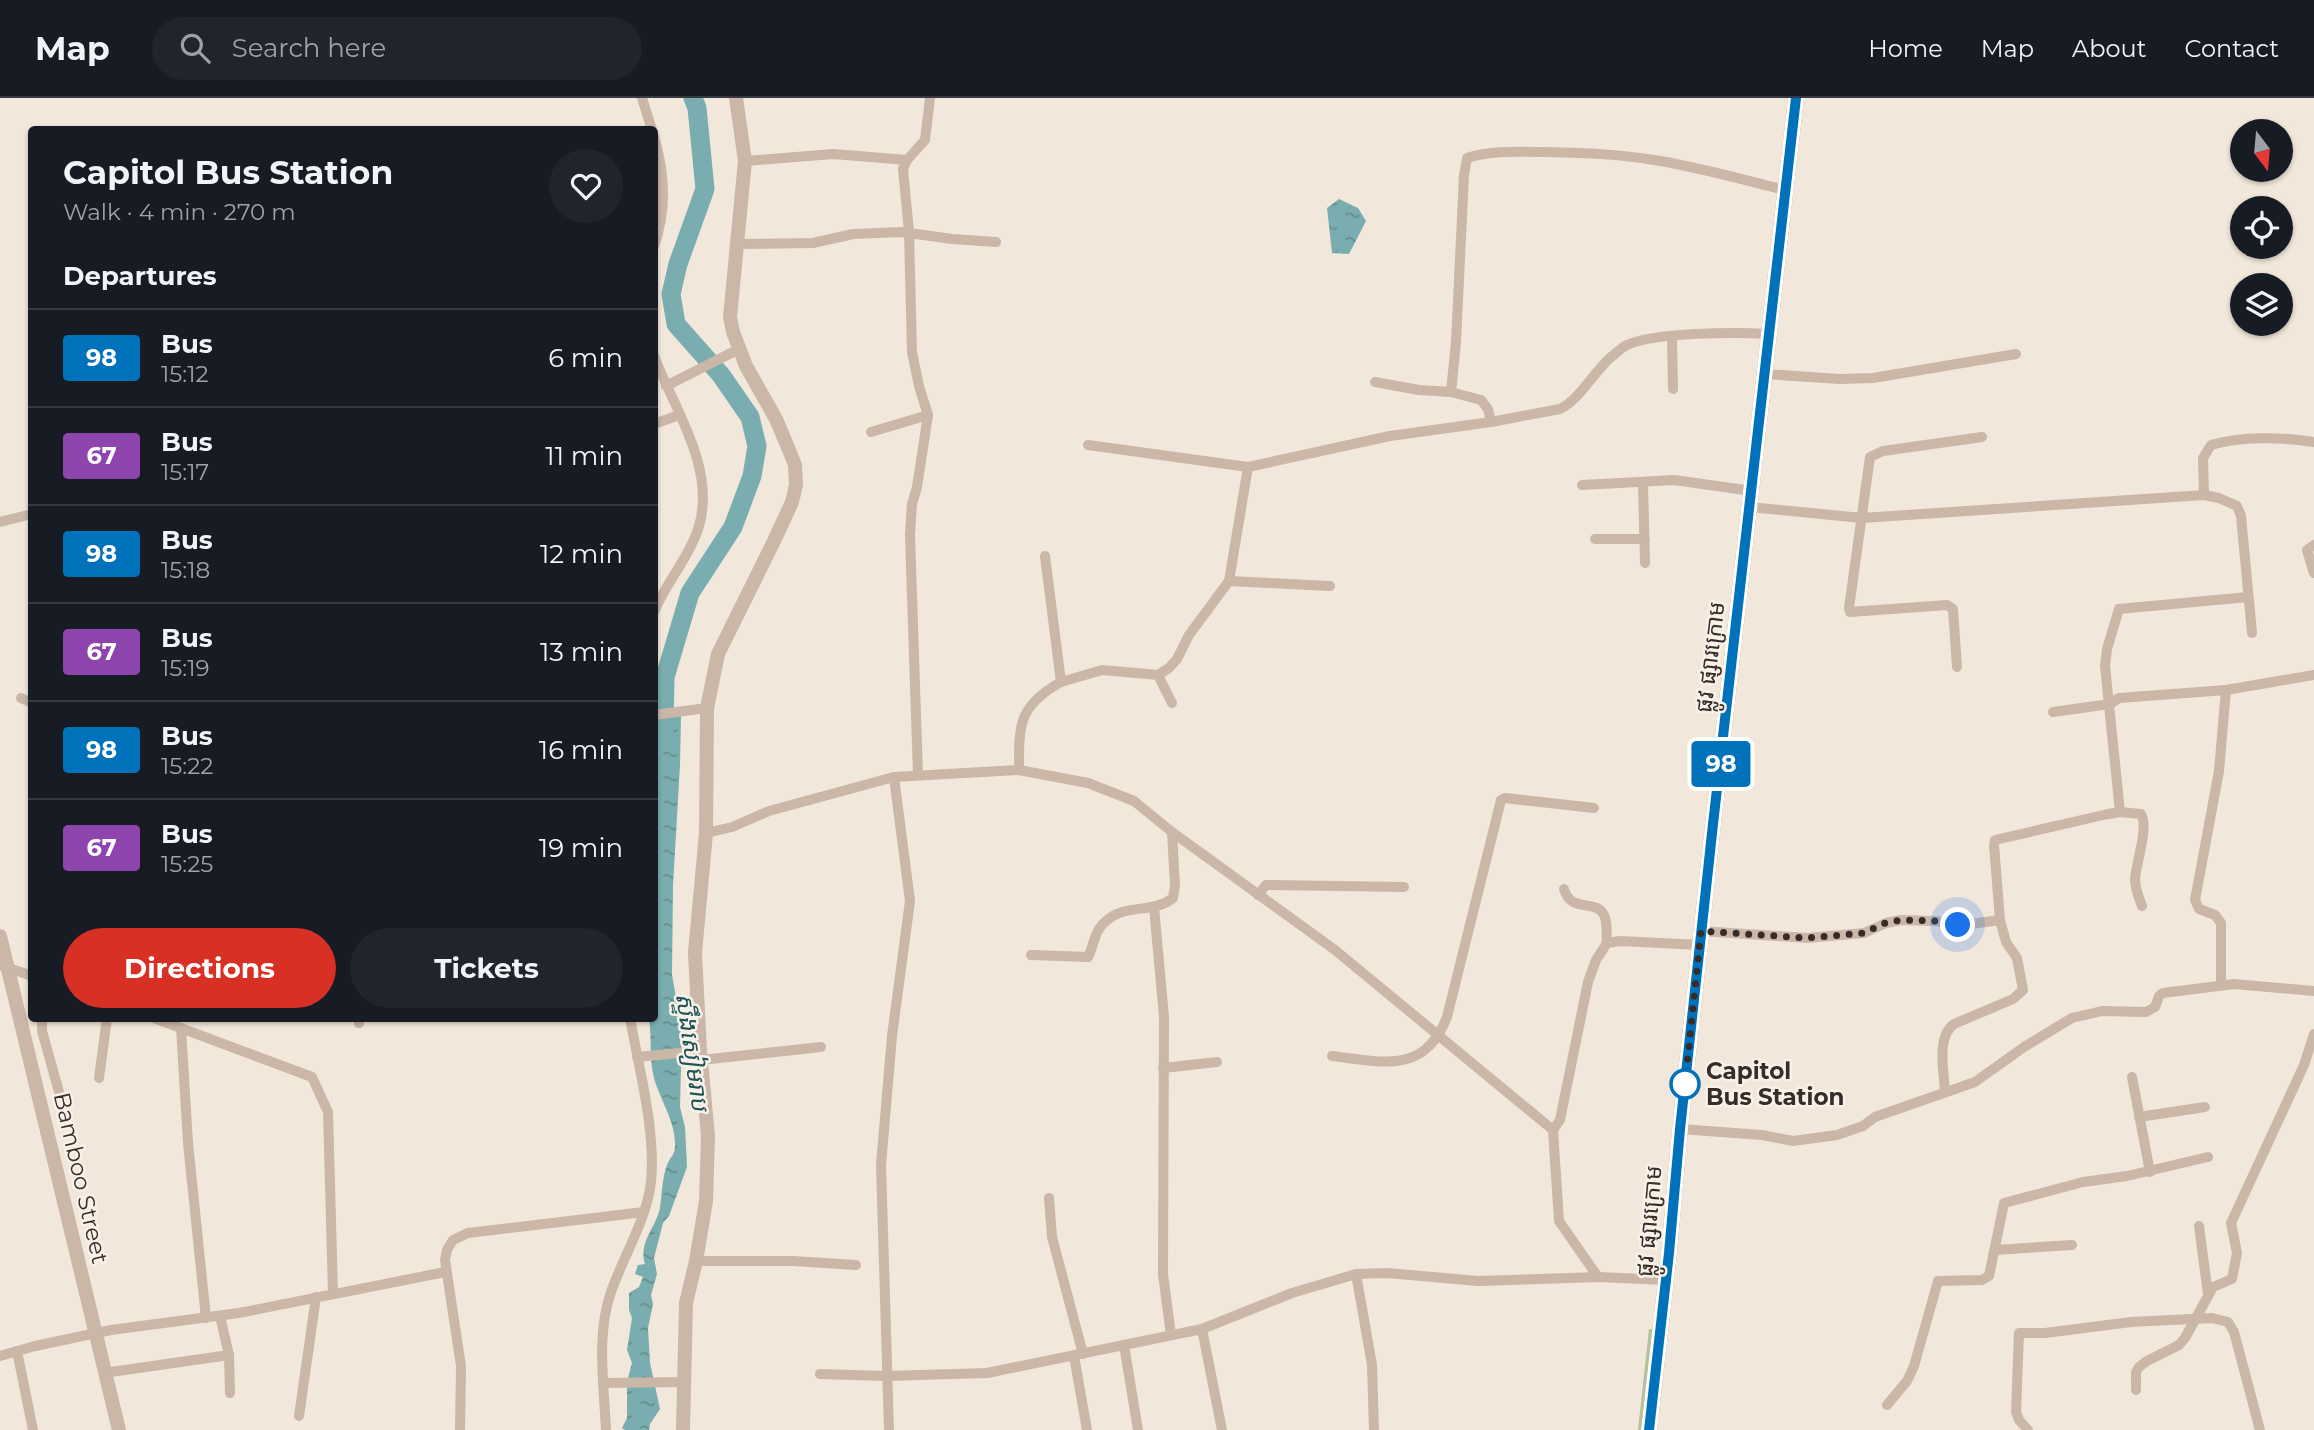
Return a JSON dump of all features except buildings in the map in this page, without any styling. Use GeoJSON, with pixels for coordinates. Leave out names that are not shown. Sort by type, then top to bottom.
{"type":"FeatureCollection","features":[{"type":"Feature","properties":{"kind":"main road","name":"ផ្លូវ ផ្សារក្រោម"},"geometry":{"type":"LineString","coordinates":[[1649,1430],[1701,938],[1796,98]]}},
{"type":"Feature","properties":{"kind":"street"},"geometry":{"type":"LineString","coordinates":[[642,98],[651,126]]}},
{"type":"Feature","properties":{"kind":"street"},"geometry":{"type":"LineString","coordinates":[[683,1430],[686,1303],[706,1201],[708,1136],[696,1054],[695,953],[706,832],[700,709],[719,654],[792,502],[796,485],[795,466],[789,450],[733,332],[730,309],[745,161],[736,98]]}},
{"type":"Feature","properties":{"kind":"street"},"geometry":{"type":"LineString","coordinates":[[918,775],[910,535],[912,504],[928,415],[912,352],[909,232],[903,169],[907,159],[925,140],[930,98]]}},
{"type":"Feature","properties":{"kind":"street"},"geometry":{"type":"LineString","coordinates":[[658,152],[662,168],[659,184],[664,210],[658,232]]}},
{"type":"Feature","properties":{"kind":"street"},"geometry":{"type":"LineString","coordinates":[[1451,392],[1467,158],[1512,153],[1606,154],[1653,159],[1785,190]]}},
{"type":"Feature","properties":{"kind":"street"},"geometry":{"type":"LineString","coordinates":[[745,161],[833,154],[907,159]]}},
{"type":"Feature","properties":{"kind":"street"},"geometry":{"type":"LineString","coordinates":[[736,244],[813,243],[853,234],[909,232],[996,242]]}},
{"type":"Feature","properties":{"kind":"street"},"geometry":{"type":"LineString","coordinates":[[1088,445],[1248,467],[1390,436],[1560,409],[1625,345],[1672,337],[1731,333],[1769,334]]}},
{"type":"Feature","properties":{"kind":"street"},"geometry":{"type":"LineString","coordinates":[[1672,337],[1673,389]]}},
{"type":"Feature","properties":{"kind":"street"},"geometry":{"type":"LineString","coordinates":[[658,604],[698,528],[703,506],[701,477],[694,449],[661,379],[687,374],[739,349]]}},
{"type":"Feature","properties":{"kind":"street"},"geometry":{"type":"LineString","coordinates":[[1765,374],[1840,379],[1872,378],[2016,354]]}},
{"type":"Feature","properties":{"kind":"street"},"geometry":{"type":"LineString","coordinates":[[1375,382],[1419,390],[1451,392],[1484,403],[1491,415],[1491,422]]}},
{"type":"Feature","properties":{"kind":"street"},"geometry":{"type":"LineString","coordinates":[[658,423],[679,415]]}},
{"type":"Feature","properties":{"kind":"street"},"geometry":{"type":"LineString","coordinates":[[871,432],[928,415]]}},
{"type":"Feature","properties":{"kind":"street"},"geometry":{"type":"LineString","coordinates":[[1957,667],[1953,609],[1947,604],[1850,612],[1871,457],[1876,453],[1982,436]]}},
{"type":"Feature","properties":{"kind":"street"},"geometry":{"type":"LineString","coordinates":[[2204,495],[2203,458],[2211,446],[2248,440],[2295,439],[2314,442]]}},
{"type":"Feature","properties":{"kind":"street"},"geometry":{"type":"LineString","coordinates":[[1019,770],[1019,737],[1027,709],[1041,693],[1060,682],[1102,670],[1158,675],[1177,659],[1189,635],[1229,581],[1248,467]]}},
{"type":"Feature","properties":{"kind":"street"},"geometry":{"type":"LineString","coordinates":[[1582,485],[1674,480],[1752,491]]}},
{"type":"Feature","properties":{"kind":"street"},"geometry":{"type":"LineString","coordinates":[[1643,483],[1646,563]]}},
{"type":"Feature","properties":{"kind":"street"},"geometry":{"type":"LineString","coordinates":[[1750,508],[1863,518],[2204,495],[2232,503],[2239,510],[2252,633]]}},
{"type":"Feature","properties":{"kind":"street"},"geometry":{"type":"LineString","coordinates":[[0,522],[28,515]]}},
{"type":"Feature","properties":{"kind":"street"},"geometry":{"type":"LineString","coordinates":[[1594,539],[1645,539]]}},
{"type":"Feature","properties":{"kind":"street"},"geometry":{"type":"LineString","coordinates":[[2314,545],[2307,550],[2314,573]]}},
{"type":"Feature","properties":{"kind":"street"},"geometry":{"type":"LineString","coordinates":[[1045,556],[1060,682]]}},
{"type":"Feature","properties":{"kind":"street"},"geometry":{"type":"LineString","coordinates":[[1229,581],[1330,586]]}},
{"type":"Feature","properties":{"kind":"street"},"geometry":{"type":"LineString","coordinates":[[2120,812],[2105,666],[2107,649],[2119,609],[2248,597]]}},
{"type":"Feature","properties":{"kind":"street"},"geometry":{"type":"LineString","coordinates":[[1158,675],[1172,703]]}},
{"type":"Feature","properties":{"kind":"street"},"geometry":{"type":"LineString","coordinates":[[2053,712],[2110,704],[2119,698],[2226,690],[2314,675]]}},
{"type":"Feature","properties":{"kind":"street"},"geometry":{"type":"LineString","coordinates":[[2221,985],[2221,923],[2215,915],[2199,909],[2195,900],[2219,771],[2226,690]]}},
{"type":"Feature","properties":{"kind":"street"},"geometry":{"type":"LineString","coordinates":[[658,714],[700,709]]}},
{"type":"Feature","properties":{"kind":"street"},"geometry":{"type":"LineString","coordinates":[[706,832],[732,827],[769,811],[894,777],[1019,770],[1088,783],[1134,801],[1172,832],[1335,950],[1553,1130]]}},
{"type":"Feature","properties":{"kind":"street"},"geometry":{"type":"LineString","coordinates":[[886,1429],[881,1165],[892,1036],[910,901],[894,777]]}},
{"type":"Feature","properties":{"kind":"street"},"geometry":{"type":"LineString","coordinates":[[1332,1056],[1394,1063],[1427,1050],[1440,1035],[1447,1017],[1501,800],[1505,798],[1594,808]]}},
{"type":"Feature","properties":{"kind":"street"},"geometry":{"type":"LineString","coordinates":[[1945,1092],[1943,1059],[1948,1029],[2013,999],[2023,990],[2017,958],[2006,942],[2000,920],[1995,840],[2120,812],[2141,814],[2144,819],[2135,887],[2142,906]]}},
{"type":"Feature","properties":{"kind":"street"},"geometry":{"type":"LineString","coordinates":[[1031,955],[1088,957],[1094,937],[1104,922],[1132,908],[1154,907],[1166,904],[1173,898],[1175,886],[1172,832]]}},
{"type":"Feature","properties":{"kind":"street"},"geometry":{"type":"LineString","coordinates":[[1258,895],[1266,885],[1404,887]]}},
{"type":"Feature","properties":{"kind":"street"},"geometry":{"type":"LineString","coordinates":[[1564,889],[1566,897],[1573,903],[1600,909],[1606,920],[1606,943],[1588,982],[1560,1120],[1553,1130],[1559,1221],[1598,1277]]}},
{"type":"Feature","properties":{"kind":"street"},"geometry":{"type":"LineString","coordinates":[[1154,907],[1164,1017],[1163,1274],[1171,1335]]}},
{"type":"Feature","properties":{"kind":"street"},"geometry":{"type":"LineString","coordinates":[[1606,943],[1701,938],[1807,938],[1864,933],[1885,923],[1901,920],[1964,925],[2000,920]]}},
{"type":"Feature","properties":{"kind":"street","name":"Bamboo Street"},"geometry":{"type":"LineString","coordinates":[[0,936],[4,966],[119,1430]]}},
{"type":"Feature","properties":{"kind":"street"},"geometry":{"type":"LineString","coordinates":[[4,966],[28,975]]}},
{"type":"Feature","properties":{"kind":"street"},"geometry":{"type":"LineString","coordinates":[[1680,1129],[1762,1135],[1793,1141],[1816,1139],[1863,1126],[1875,1117],[1980,1078],[2072,1018],[2102,1011],[2146,1013],[2155,1007],[2159,996],[2164,993],[2221,985],[2314,991]]}},
{"type":"Feature","properties":{"kind":"street"},"geometry":{"type":"LineString","coordinates":[[41,1022],[59,1092]]}},
{"type":"Feature","properties":{"kind":"street"},"geometry":{"type":"LineString","coordinates":[[99,1078],[106,1022]]}},
{"type":"Feature","properties":{"kind":"street"},"geometry":{"type":"LineString","coordinates":[[165,1022],[312,1077],[328,1112],[333,1293]]}},
{"type":"Feature","properties":{"kind":"street"},"geometry":{"type":"LineString","coordinates":[[606,1430],[610,1383],[603,1342],[610,1295],[644,1212],[652,1179],[641,1056],[631,1022]]}},
{"type":"Feature","properties":{"kind":"street"},"geometry":{"type":"LineString","coordinates":[[181,1028],[188,1143],[206,1318]]}},
{"type":"Feature","properties":{"kind":"street"},"geometry":{"type":"LineString","coordinates":[[2136,1390],[2136,1372],[2139,1367],[2179,1345],[2213,1287],[2230,1281],[2234,1274],[2237,1253],[2231,1223],[2304,1065],[2314,1034]]}},
{"type":"Feature","properties":{"kind":"street"},"geometry":{"type":"LineString","coordinates":[[641,1056],[821,1047]]}},
{"type":"Feature","properties":{"kind":"street"},"geometry":{"type":"LineString","coordinates":[[1163,1068],[1217,1062]]}},
{"type":"Feature","properties":{"kind":"street"},"geometry":{"type":"LineString","coordinates":[[2132,1077],[2150,1172]]}},
{"type":"Feature","properties":{"kind":"street"},"geometry":{"type":"LineString","coordinates":[[2139,1117],[2206,1107]]}},
{"type":"Feature","properties":{"kind":"street"},"geometry":{"type":"LineString","coordinates":[[1887,1405],[1907,1381],[1914,1366],[1938,1281],[1987,1279],[2002,1206],[2007,1201],[2089,1181],[2150,1172],[2208,1157]]}},
{"type":"Feature","properties":{"kind":"street"},"geometry":{"type":"LineString","coordinates":[[1049,1198],[1052,1237],[1078,1355],[1087,1430]]}},
{"type":"Feature","properties":{"kind":"street"},"geometry":{"type":"LineString","coordinates":[[460,1430],[461,1366],[445,1272],[447,1250],[453,1240],[462,1235],[644,1212]]}},
{"type":"Feature","properties":{"kind":"street"},"geometry":{"type":"LineString","coordinates":[[2199,1226],[2208,1294]]}},
{"type":"Feature","properties":{"kind":"street"},"geometry":{"type":"LineString","coordinates":[[1995,1250],[2072,1245]]}},
{"type":"Feature","properties":{"kind":"street"},"geometry":{"type":"LineString","coordinates":[[696,1261],[793,1261],[856,1265]]}},
{"type":"Feature","properties":{"kind":"street"},"geometry":{"type":"LineString","coordinates":[[0,1356],[94,1334],[220,1316],[445,1272]]}},
{"type":"Feature","properties":{"kind":"street"},"geometry":{"type":"LineString","coordinates":[[820,1374],[886,1376],[987,1373],[1202,1329],[1292,1293],[1356,1275],[1387,1273],[1479,1281],[1598,1277],[1665,1280]]}},
{"type":"Feature","properties":{"kind":"street"},"geometry":{"type":"LineString","coordinates":[[1356,1275],[1372,1365],[1374,1430]]}},
{"type":"Feature","properties":{"kind":"street"},"geometry":{"type":"LineString","coordinates":[[299,1416],[316,1297]]}},
{"type":"Feature","properties":{"kind":"street"},"geometry":{"type":"LineString","coordinates":[[220,1316],[229,1355],[230,1393]]}},
{"type":"Feature","properties":{"kind":"street"},"geometry":{"type":"LineString","coordinates":[[2028,1430],[2016,1412],[2019,1333],[2045,1334],[2131,1322],[2212,1318],[2228,1322],[2234,1332],[2260,1430]]}},
{"type":"Feature","properties":{"kind":"street"},"geometry":{"type":"LineString","coordinates":[[1202,1329],[1223,1430]]}},
{"type":"Feature","properties":{"kind":"street"},"geometry":{"type":"LineString","coordinates":[[1124,1345],[1138,1430]]}},
{"type":"Feature","properties":{"kind":"street"},"geometry":{"type":"LineString","coordinates":[[17,1351],[33,1430]]}},
{"type":"Feature","properties":{"kind":"street"},"geometry":{"type":"LineString","coordinates":[[104,1373],[229,1355]]}},
{"type":"Feature","properties":{"kind":"street"},"geometry":{"type":"LineString","coordinates":[[610,1383],[684,1382]]}},
{"type":"Feature","properties":{"kind":"green space"},"geometry":{"type":"Polygon","coordinates":[[[1649,1329],[1658,1330],[1646,1430],[1638,1430],[1649,1329]]]}},
{"type":"Feature","properties":{"kind":"water"},"geometry":{"type":"Polygon","coordinates":[[[1339,199],[1358,208],[1366,221],[1349,254],[1332,253],[1327,208],[1339,199]]]}},
{"type":"Feature","properties":{"kind":"water","name":"ស្ទឹងសៀមរាប"},"geometry":{"type":"Polygon","coordinates":[[[681,716],[673,885],[672,975],[682,1030],[680,1107],[685,1127],[687,1167],[669,1216],[663,1223],[654,1258],[657,1274],[651,1295],[653,1304],[648,1328],[650,1363],[660,1409],[649,1430],[625,1430],[622,1428],[627,1418],[627,1382],[632,1363],[627,1350],[632,1318],[629,1293],[639,1287],[643,1277],[635,1274],[638,1265],[645,1264],[644,1249],[660,1208],[665,1170],[675,1149],[673,1128],[652,1071],[649,1022],[658,1022],[658,720],[681,716]]]}},
{"type":"Feature","properties":{"kind":"waterway","name":"ស្ទឹងសៀមរាប"},"geometry":{"type":"LineString","coordinates":[[664,733],[665,677],[690,593],[733,527],[752,476],[757,446],[750,417],[721,375],[676,324],[671,294],[678,264],[705,189],[697,108],[693,98]]}},
{"type":"Feature","properties":{"kind":"bus line","name":"98"},"geometry":{"type":"LineString","coordinates":[[1649,1430],[1713,824],[1796,98]]}},
{"type":"Feature","properties":{"kind":"place","name":"Capitol Bus Station"},"geometry":{"type":"Point","coordinates":[1685,1084]}},
{"type":"Feature","properties":{"kind":"route"},"geometry":{"type":"LineString","coordinates":[[1685,1084],[1701,931],[1807,938],[1864,933],[1885,923],[1901,920],[1958,925]]}}]}
